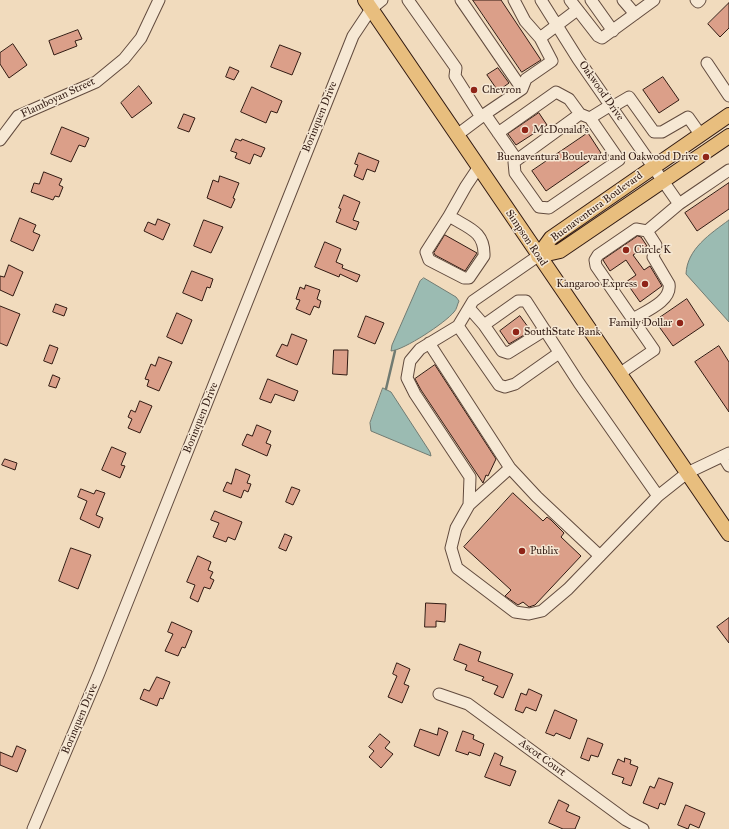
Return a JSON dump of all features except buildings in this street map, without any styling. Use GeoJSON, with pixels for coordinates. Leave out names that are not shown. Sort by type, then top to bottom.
{"type":"FeatureCollection","features":[{"type":"Feature","properties":{"kind":"main road","name":"Simpson Road"},"geometry":{"type":"LineString","coordinates":[[373,3],[478,168],[729,534]]}},
{"type":"Feature","properties":{"kind":"main road","name":"Buenaventura Boulevard"},"geometry":{"type":"LineString","coordinates":[[538,256],[551,238],[653,166],[729,115]]}},
{"type":"Feature","properties":{"kind":"main road","name":"Buenaventura Boulevard"},"geometry":{"type":"LineString","coordinates":[[538,256],[560,251],[729,136]]}},
{"type":"Feature","properties":{"kind":"street","name":"Flamboyan Street"},"geometry":{"type":"LineString","coordinates":[[0,140],[18,116],[96,82],[124,59],[141,38],[159,0]]}},
{"type":"Feature","properties":{"kind":"street"},"geometry":{"type":"LineString","coordinates":[[408,0],[456,68],[455,76],[483,116],[498,133],[517,160]]}},
{"type":"Feature","properties":{"kind":"street"},"geometry":{"type":"LineString","coordinates":[[461,0],[522,89]]}},
{"type":"Feature","properties":{"kind":"street"},"geometry":{"type":"LineString","coordinates":[[457,135],[522,89],[526,80],[552,61],[540,38],[525,21],[514,0]]}},
{"type":"Feature","properties":{"kind":"street","name":"Oakwood Drive"},"geometry":{"type":"LineString","coordinates":[[541,0],[556,26],[679,204]]}},
{"type":"Feature","properties":{"kind":"street"},"geometry":{"type":"LineString","coordinates":[[570,0],[598,36],[602,38],[654,0]]}},
{"type":"Feature","properties":{"kind":"street"},"geometry":{"type":"LineString","coordinates":[[591,0],[613,30]]}},
{"type":"Feature","properties":{"kind":"street"},"geometry":{"type":"LineString","coordinates":[[623,0],[634,14]]}},
{"type":"Feature","properties":{"kind":"street"},"geometry":{"type":"LineString","coordinates":[[696,0],[698,2],[700,0]]}},
{"type":"Feature","properties":{"kind":"street","name":"Borinquen Drive"},"geometry":{"type":"LineString","coordinates":[[33,829],[99,673],[352,36],[373,3]]}},
{"type":"Feature","properties":{"kind":"street"},"geometry":{"type":"LineString","coordinates":[[540,38],[577,10]]}},
{"type":"Feature","properties":{"kind":"street"},"geometry":{"type":"LineString","coordinates":[[707,63],[729,96]]}},
{"type":"Feature","properties":{"kind":"street"},"geometry":{"type":"LineString","coordinates":[[498,133],[556,92],[569,99],[585,116],[619,160],[549,208],[539,207],[515,173],[514,162],[585,116],[629,97],[654,132],[662,132],[688,117],[700,134]]}},
{"type":"Feature","properties":{"kind":"street"},"geometry":{"type":"LineString","coordinates":[[449,216],[479,234],[482,240],[484,256],[469,278],[464,278],[429,260],[426,256],[426,252],[478,168]]}},
{"type":"Feature","properties":{"kind":"street"},"geometry":{"type":"LineString","coordinates":[[648,231],[679,204],[729,170]]}},
{"type":"Feature","properties":{"kind":"street"},"geometry":{"type":"LineString","coordinates":[[619,374],[654,350],[596,266],[595,260],[598,255],[636,228],[648,231],[656,245],[653,258],[670,288],[668,294],[663,300],[633,319]]}},
{"type":"Feature","properties":{"kind":"street"},"geometry":{"type":"LineString","coordinates":[[469,505],[470,477],[415,394],[407,378],[410,361],[420,349],[458,326],[473,301],[538,256]]}},
{"type":"Feature","properties":{"kind":"street"},"geometry":{"type":"LineString","coordinates":[[484,325],[518,301],[526,301],[658,496]]}},
{"type":"Feature","properties":{"kind":"street"},"geometry":{"type":"LineString","coordinates":[[469,308],[484,325],[502,351],[508,353],[545,330]]}},
{"type":"Feature","properties":{"kind":"street"},"geometry":{"type":"LineString","coordinates":[[458,326],[499,385],[505,387],[515,384],[560,353]]}},
{"type":"Feature","properties":{"kind":"street"},"geometry":{"type":"LineString","coordinates":[[429,343],[510,468],[537,498],[600,556]]}},
{"type":"Feature","properties":{"kind":"street"},"geometry":{"type":"LineString","coordinates":[[510,468],[469,505],[456,528],[450,548],[457,568],[515,612],[529,614],[542,611],[568,589],[658,496],[687,472],[726,454],[729,466]]}},
{"type":"Feature","properties":{"kind":"street","name":"Ascot Court"},"geometry":{"type":"LineString","coordinates":[[439,694],[468,704],[626,820],[642,829]]}},
{"type":"Feature","properties":{"kind":"water"},"geometry":{"type":"Polygon","coordinates":[[[729,220],[729,322],[686,274],[690,257],[695,250],[707,237],[729,220]]]}},
{"type":"Feature","properties":{"kind":"water"},"geometry":{"type":"Polygon","coordinates":[[[424,278],[456,297],[459,301],[455,311],[442,323],[424,335],[405,346],[391,351],[392,345],[420,281],[424,278]]]}},
{"type":"Feature","properties":{"kind":"water"},"geometry":{"type":"Polygon","coordinates":[[[383,388],[391,392],[430,452],[431,456],[371,431],[370,423],[383,388]]]}},
{"type":"Feature","properties":{"kind":"waterway"},"geometry":{"type":"LineString","coordinates":[[386,389],[395,351]]}},
{"type":"Feature","properties":{"kind":"place","name":"Chevron"},"geometry":{"type":"Point","coordinates":[474,90]}},
{"type":"Feature","properties":{"kind":"place","name":"McDonald's"},"geometry":{"type":"Point","coordinates":[525,130]}},
{"type":"Feature","properties":{"kind":"place","name":"Buenaventura Boulevard and Oakwood Drive"},"geometry":{"type":"Point","coordinates":[706,157]}},
{"type":"Feature","properties":{"kind":"place","name":"Circle K"},"geometry":{"type":"Point","coordinates":[626,250]}},
{"type":"Feature","properties":{"kind":"place","name":"Kangaroo Express"},"geometry":{"type":"Point","coordinates":[645,284]}},
{"type":"Feature","properties":{"kind":"place","name":"Family Dollar"},"geometry":{"type":"Point","coordinates":[680,323]}},
{"type":"Feature","properties":{"kind":"place","name":"SouthState Bank"},"geometry":{"type":"Point","coordinates":[516,332]}},
{"type":"Feature","properties":{"kind":"place","name":"Publix"},"geometry":{"type":"Point","coordinates":[522,551]}}]}
